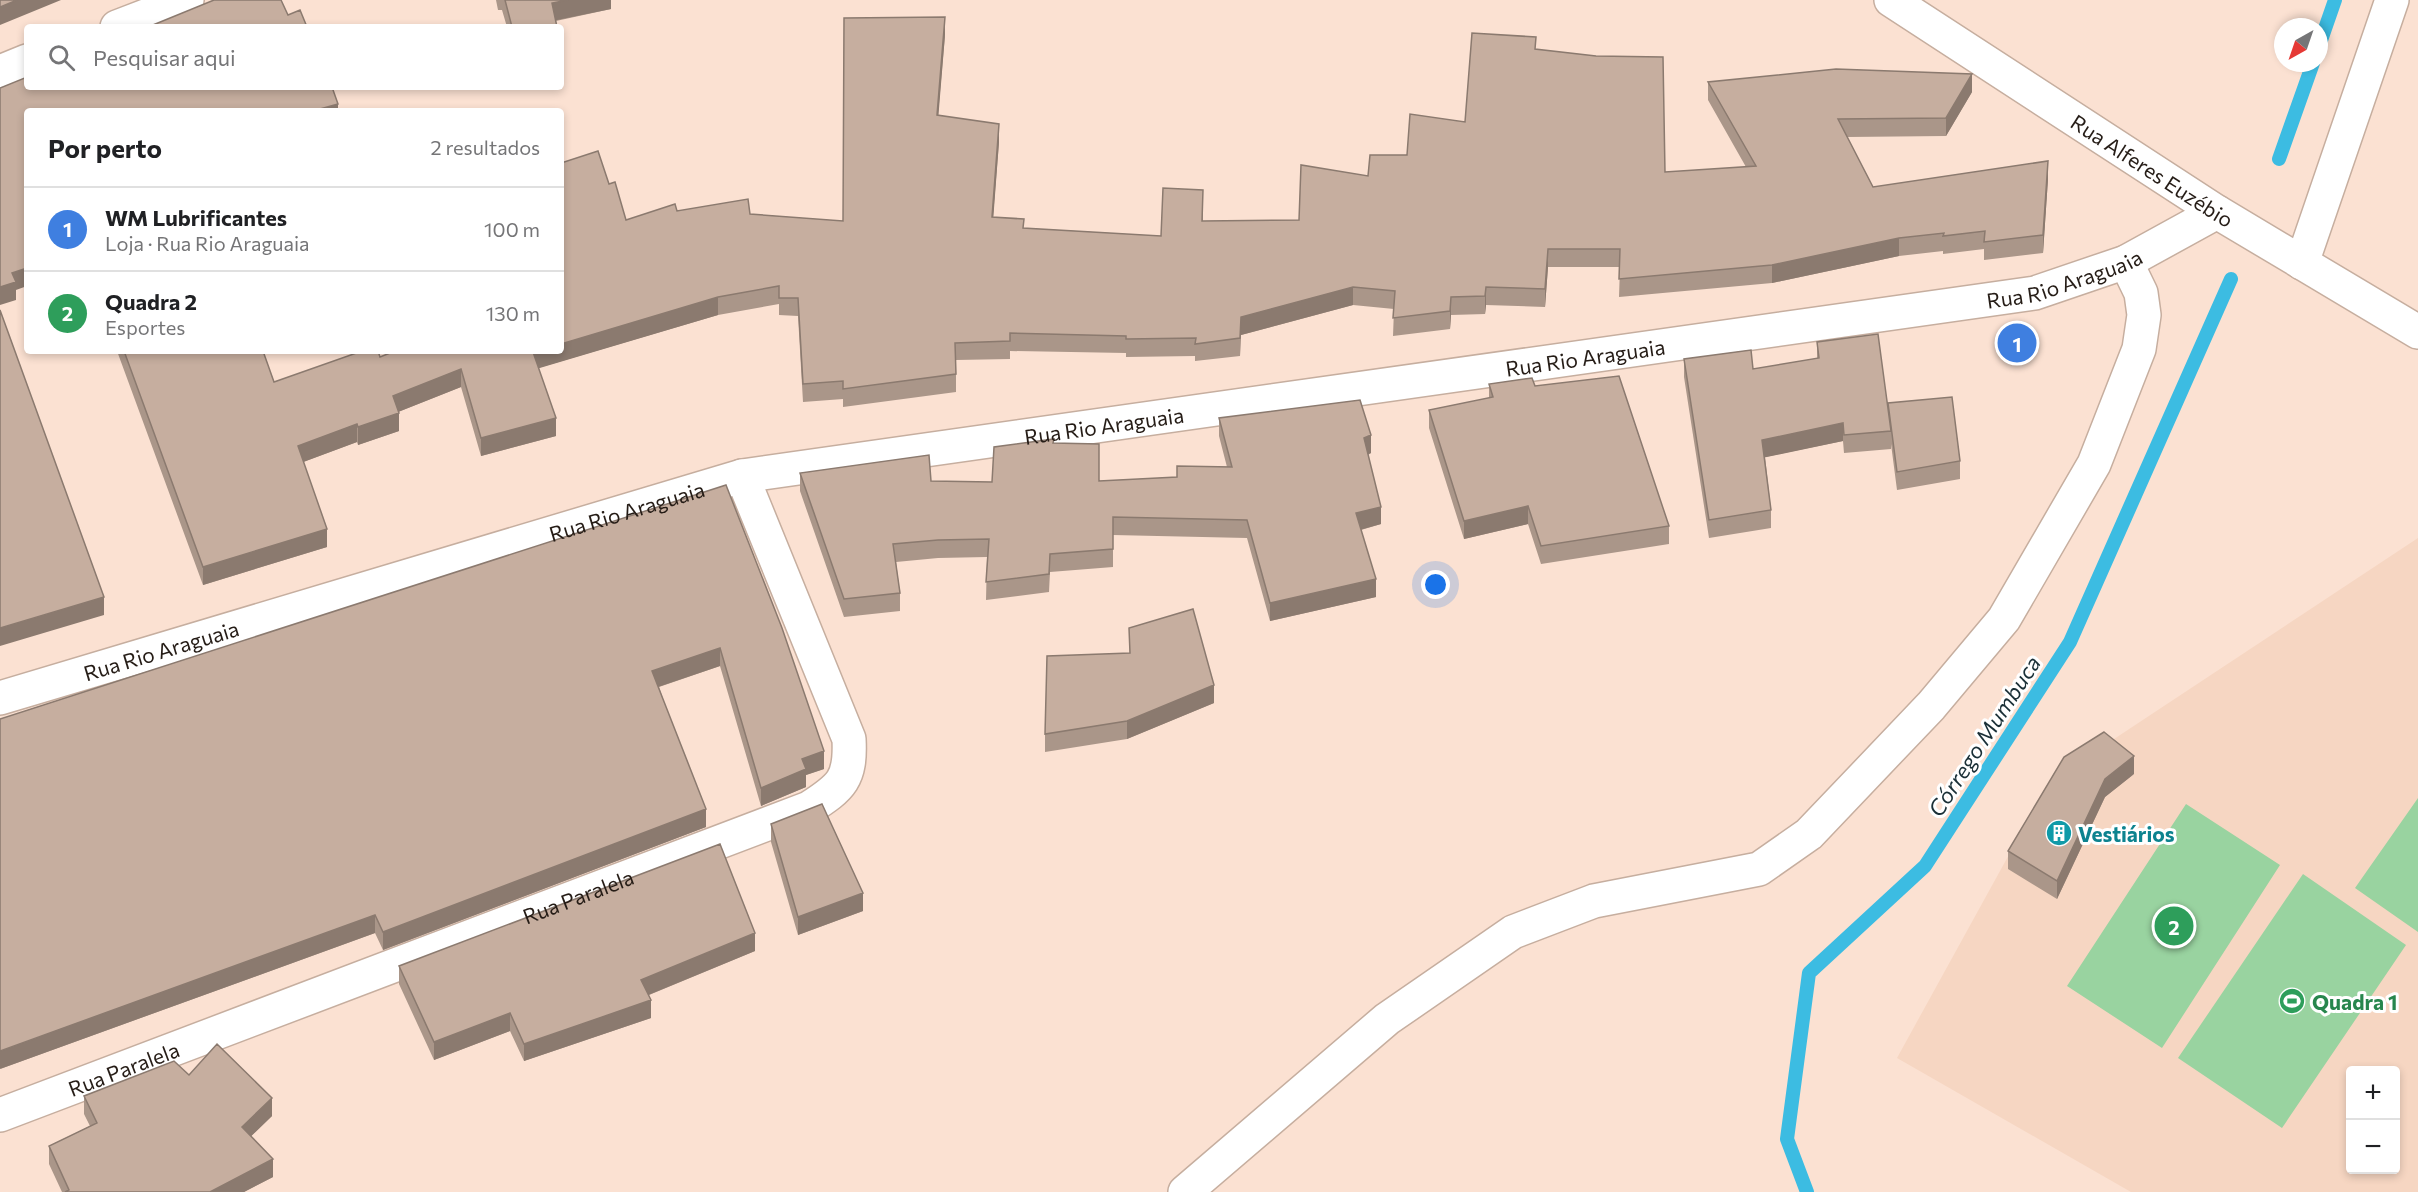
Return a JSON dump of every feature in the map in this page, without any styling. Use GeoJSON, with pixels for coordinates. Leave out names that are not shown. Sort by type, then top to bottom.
{"type":"FeatureCollection","features":[{"type":"Feature","properties":{"kind":"street"},"geometry":{"type":"LineString","coordinates":[[125,24],[187,0]]}},
{"type":"Feature","properties":{"kind":"street","name":"Rua Alferes Euzébio"},"geometry":{"type":"LineString","coordinates":[[1891,0],[2217,212],[2418,332]]}},
{"type":"Feature","properties":{"kind":"street"},"geometry":{"type":"LineString","coordinates":[[2302,263],[2392,0]]}},
{"type":"Feature","properties":{"kind":"street"},"geometry":{"type":"LineString","coordinates":[[0,72],[24,63]]}},
{"type":"Feature","properties":{"kind":"street","name":"Rua Rio Araguaia"},"geometry":{"type":"LineString","coordinates":[[0,698],[742,476],[2035,293],[2126,262],[2217,212]]}},
{"type":"Feature","properties":{"kind":"street"},"geometry":{"type":"LineString","coordinates":[[1185,1192],[1205,1172],[1387,1019],[1513,932],[1594,901],[1759,869],[1809,834],[1931,706],[2004,619],[2094,464],[2139,349],[2145,315],[2141,292],[2126,262]]}},
{"type":"Feature","properties":{"kind":"street","name":"Rua Paralela"},"geometry":{"type":"LineString","coordinates":[[0,1115],[809,808],[833,792],[851,766],[849,739],[742,476]]}},
{"type":"Feature","properties":{"kind":"shaded area"},"geometry":{"type":"Polygon","coordinates":[[[2418,538],[2418,1192],[2131,1192],[1897,1058],[2049,782],[2418,538]]]}},
{"type":"Feature","properties":{"kind":"green space"},"geometry":{"type":"Polygon","coordinates":[[[2418,798],[2418,932],[2355,888],[2418,798]]]}},
{"type":"Feature","properties":{"kind":"green space"},"geometry":{"type":"Polygon","coordinates":[[[2186,804],[2280,865],[2162,1048],[2067,986],[2186,804]]]}},
{"type":"Feature","properties":{"kind":"green space","name":"Quadra 1"},"geometry":{"type":"Polygon","coordinates":[[[2303,874],[2406,945],[2282,1128],[2178,1058],[2303,874]]]}},
{"type":"Feature","properties":{"kind":"building"},"geometry":{"type":"Polygon","coordinates":[[[0,0],[17,0],[0,7],[0,0]]]}},
{"type":"Feature","properties":{"kind":"building"},"geometry":{"type":"Polygon","coordinates":[[[214,0],[281,0],[288,15],[300,10],[306,24],[155,24],[214,0]]]}},
{"type":"Feature","properties":{"kind":"building"},"geometry":{"type":"Polygon","coordinates":[[[505,0],[568,0],[552,3],[556,24],[511,24],[505,0]]]}},
{"type":"Feature","properties":{"kind":"building"},"geometry":{"type":"Polygon","coordinates":[[[945,17],[937,115],[999,124],[992,217],[1024,219],[1023,228],[1161,236],[1163,188],[1203,190],[1202,221],[1299,220],[1301,165],[1368,176],[1370,155],[1407,155],[1410,114],[1465,122],[1472,33],[1536,37],[1535,49],[1596,56],[1663,57],[1665,172],[1756,166],[1708,82],[1836,69],[1972,74],[1946,118],[1838,119],[1873,187],[2048,161],[2043,235],[1984,242],[1985,231],[1943,236],[1944,233],[1899,238],[1772,265],[1619,279],[1620,249],[1548,249],[1545,289],[1486,287],[1485,296],[1451,297],[1450,311],[1393,318],[1395,291],[1353,287],[1241,317],[1240,338],[1195,344],[1196,338],[1126,339],[1126,336],[1010,333],[1010,341],[955,343],[956,374],[843,389],[843,381],[803,384],[798,298],[779,298],[779,286],[718,297],[564,343],[564,162],[598,151],[609,184],[615,182],[626,220],[675,204],[677,211],[748,199],[750,214],[843,221],[844,18],[945,17]]]}},
{"type":"Feature","properties":{"kind":"building"},"geometry":{"type":"Polygon","coordinates":[[[24,78],[24,90],[333,90],[338,104],[324,108],[24,108],[24,269],[12,273],[16,282],[0,287],[0,88],[24,78]]]}},
{"type":"Feature","properties":{"kind":"building"},"geometry":{"type":"Polygon","coordinates":[[[0,310],[104,597],[0,628],[0,310]]]}},
{"type":"Feature","properties":{"kind":"building"},"geometry":{"type":"Polygon","coordinates":[[[1878,334],[1891,431],[1844,435],[1843,423],[1762,440],[1771,510],[1709,520],[1684,359],[1751,350],[1753,369],[1819,358],[1817,342],[1878,334]]]}},
{"type":"Feature","properties":{"kind":"building"},"geometry":{"type":"Polygon","coordinates":[[[125,354],[264,354],[274,382],[353,354],[379,354],[380,357],[388,354],[534,354],[556,418],[481,438],[461,369],[393,396],[399,413],[358,427],[357,424],[298,446],[327,529],[203,567],[125,354]]]}},
{"type":"Feature","properties":{"kind":"building"},"geometry":{"type":"Polygon","coordinates":[[[1619,376],[1669,526],[1541,546],[1528,506],[1464,521],[1429,410],[1493,397],[1489,384],[1532,378],[1535,386],[1619,376]]]}},
{"type":"Feature","properties":{"kind":"building"},"geometry":{"type":"Polygon","coordinates":[[[1952,397],[1960,461],[1897,472],[1888,403],[1952,397]]]}},
{"type":"Feature","properties":{"kind":"building"},"geometry":{"type":"Polygon","coordinates":[[[1360,400],[1371,435],[1364,438],[1381,507],[1356,513],[1376,579],[1270,603],[1247,520],[1113,517],[1113,549],[1050,554],[1049,574],[986,582],[989,539],[893,544],[900,593],[844,599],[800,473],[929,455],[931,481],[992,482],[994,447],[1054,439],[1053,443],[1099,444],[1099,481],[1177,477],[1177,466],[1232,467],[1219,418],[1360,400]]]}},
{"type":"Feature","properties":{"kind":"building"},"geometry":{"type":"Polygon","coordinates":[[[726,485],[782,628],[824,751],[802,759],[806,769],[761,788],[720,648],[652,671],[706,809],[383,932],[375,915],[0,1051],[0,719],[726,485]]]}},
{"type":"Feature","properties":{"kind":"building"},"geometry":{"type":"Polygon","coordinates":[[[1193,609],[1214,685],[1127,721],[1045,734],[1047,656],[1130,653],[1129,628],[1193,609]]]}},
{"type":"Feature","properties":{"kind":"building","name":"Vestiários"},"geometry":{"type":"Polygon","coordinates":[[[2104,732],[2134,756],[2105,779],[2057,881],[2008,851],[2064,757],[2104,732]]]}},
{"type":"Feature","properties":{"kind":"building"},"geometry":{"type":"Polygon","coordinates":[[[822,804],[863,893],[798,917],[771,824],[822,804]]]}},
{"type":"Feature","properties":{"kind":"building"},"geometry":{"type":"Polygon","coordinates":[[[720,844],[755,933],[641,980],[651,1000],[524,1044],[510,1013],[434,1042],[399,966],[720,844]]]}},
{"type":"Feature","properties":{"kind":"building"},"geometry":{"type":"Polygon","coordinates":[[[217,1044],[272,1098],[242,1127],[273,1159],[210,1192],[65,1192],[69,1190],[49,1146],[97,1123],[84,1096],[174,1061],[189,1075],[217,1044]]]}},
{"type":"Feature","properties":{"kind":"waterway","name":"Córrego Mumbuca"},"geometry":{"type":"LineString","coordinates":[[2328,20],[2335,0]]}},
{"type":"Feature","properties":{"kind":"waterway","name":"Córrego Mumbuca"},"geometry":{"type":"LineString","coordinates":[[2279,159],[2310,72]]}},
{"type":"Feature","properties":{"kind":"waterway","name":"Córrego Mumbuca"},"geometry":{"type":"LineString","coordinates":[[1807,1192],[1787,1139],[1809,973],[1925,866],[2070,642],[2231,279]]}},
{"type":"Feature","properties":{"kind":"place","name":"WM Lubrificantes"},"geometry":{"type":"Point","coordinates":[2017,343]}},
{"type":"Feature","properties":{"kind":"place","name":"Vestiários"},"geometry":{"type":"Point","coordinates":[2059,833]}},
{"type":"Feature","properties":{"kind":"place","name":"Quadra 2"},"geometry":{"type":"Point","coordinates":[2174,926]}},
{"type":"Feature","properties":{"kind":"place","name":"Quadra 1"},"geometry":{"type":"Point","coordinates":[2292,1001]}}]}
